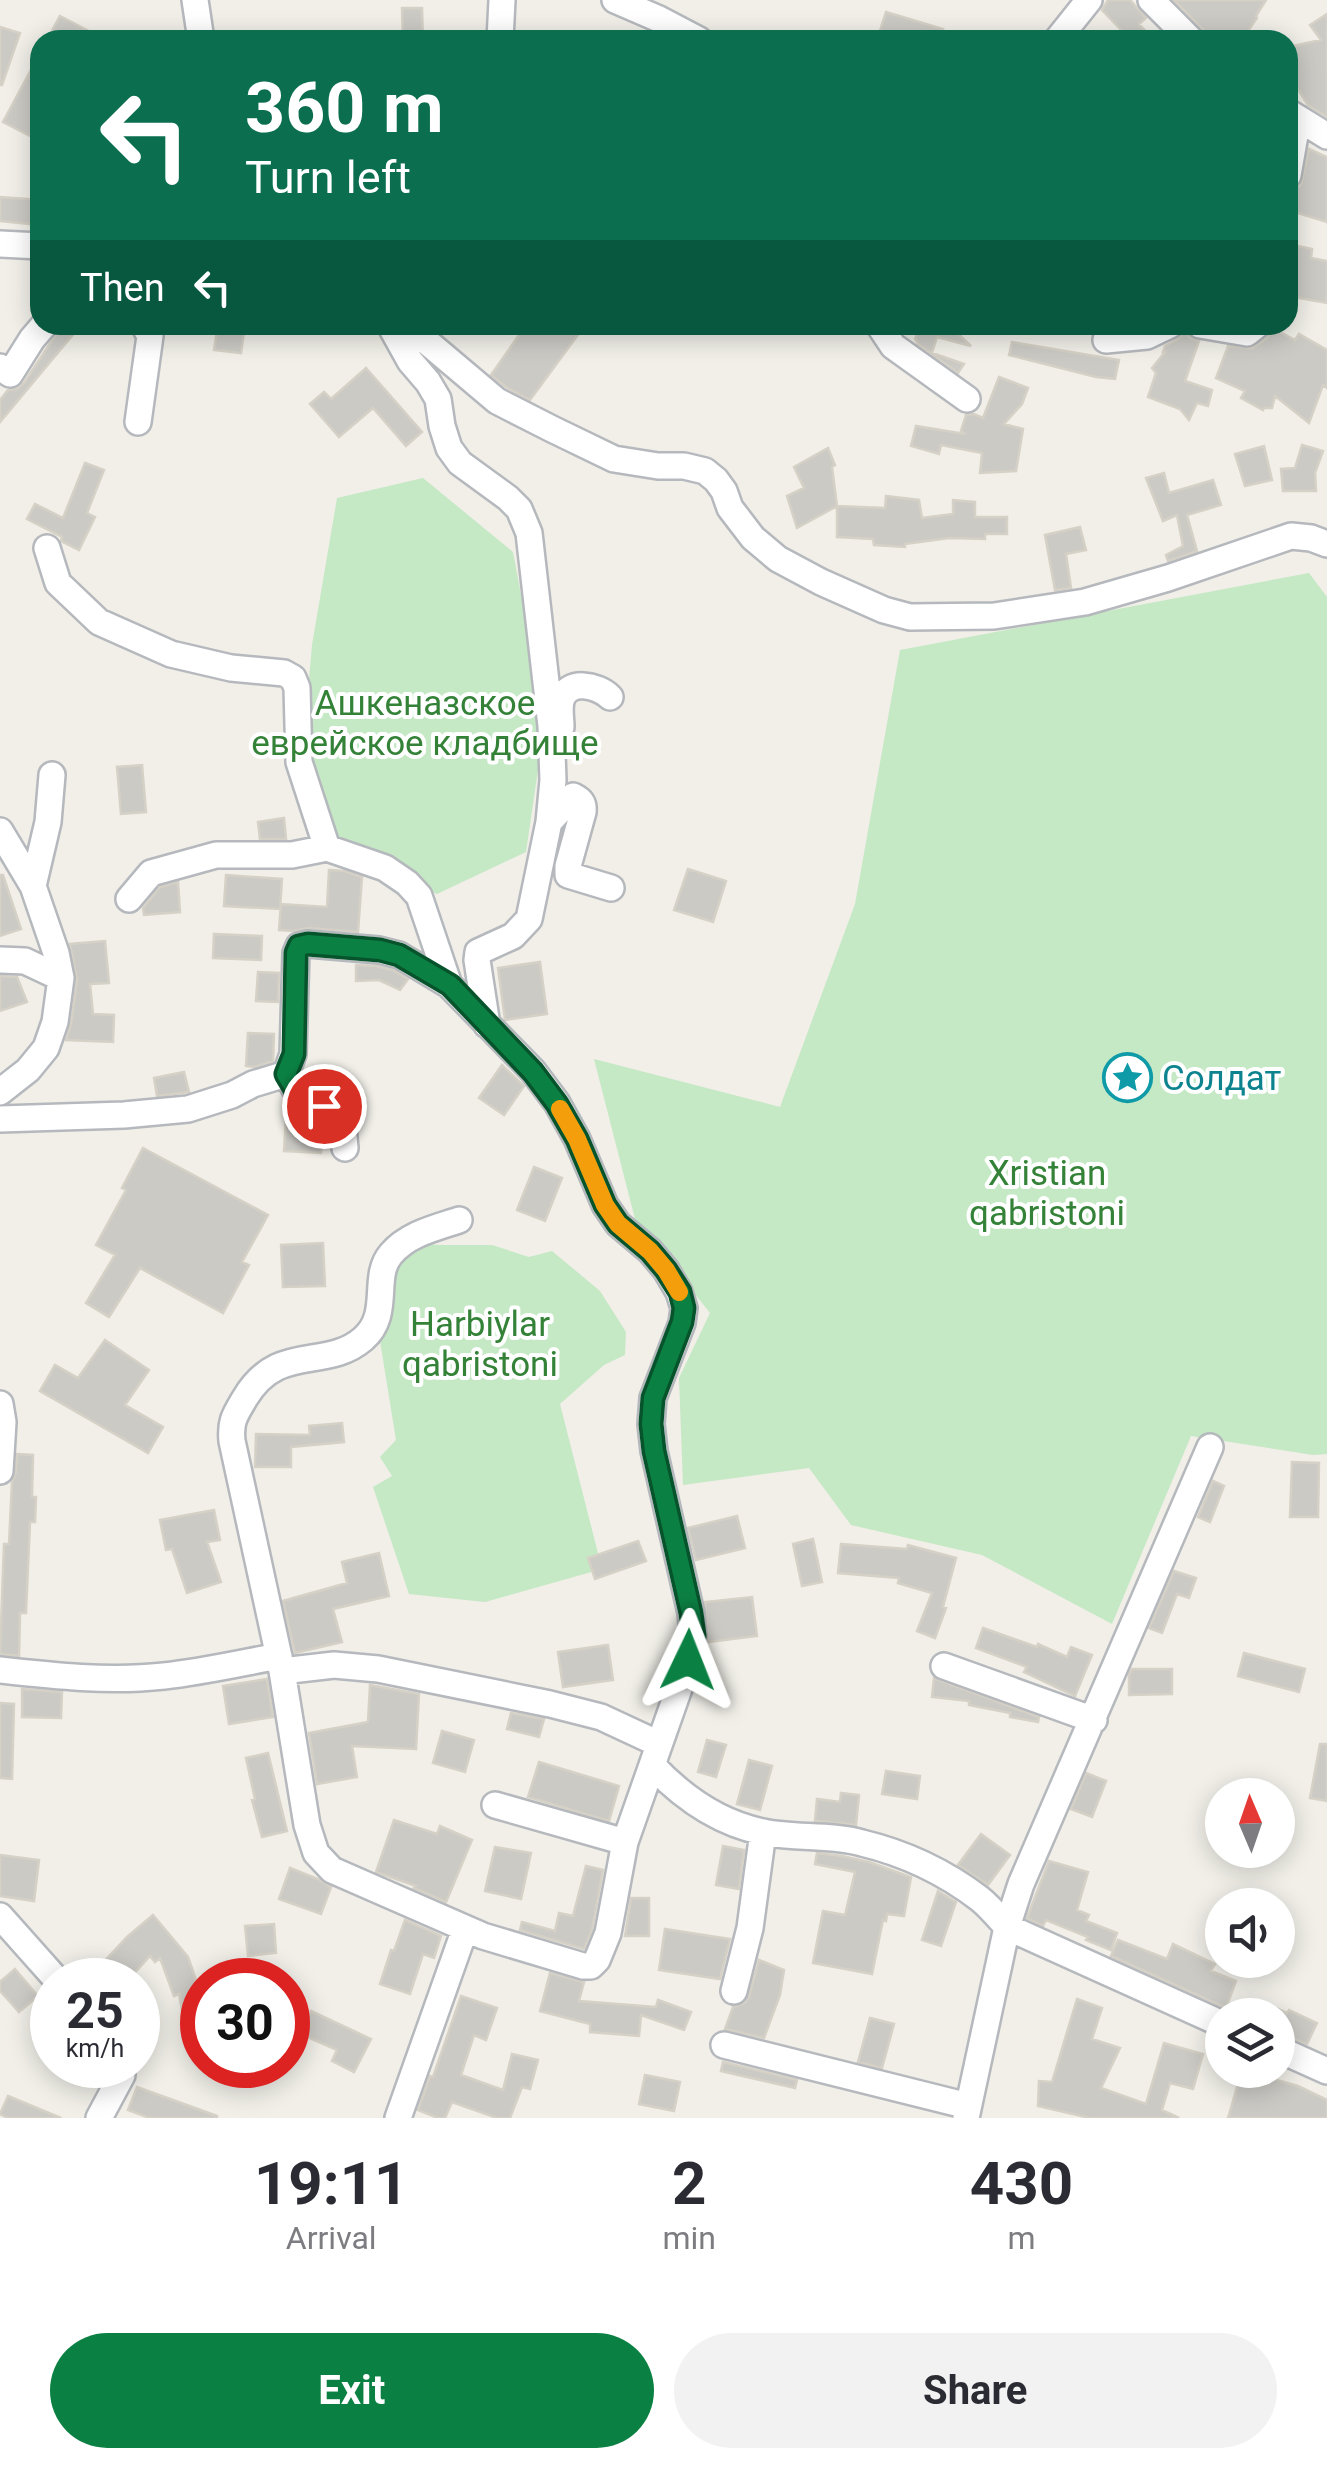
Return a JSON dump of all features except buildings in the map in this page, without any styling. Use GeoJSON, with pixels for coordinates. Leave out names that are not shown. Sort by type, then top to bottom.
{"type":"FeatureCollection","features":[{"type":"Feature","properties":{"kind":"street"},"geometry":{"type":"LineString","coordinates":[[194,0],[198,30]]}},
{"type":"Feature","properties":{"kind":"street"},"geometry":{"type":"LineString","coordinates":[[500,30],[502,0]]}},
{"type":"Feature","properties":{"kind":"street"},"geometry":{"type":"LineString","coordinates":[[615,0],[680,30]]}},
{"type":"Feature","properties":{"kind":"street"},"geometry":{"type":"LineString","coordinates":[[1065,30],[1089,0]]}},
{"type":"Feature","properties":{"kind":"street"},"geometry":{"type":"LineString","coordinates":[[1151,0],[1181,30]]}},
{"type":"Feature","properties":{"kind":"street"},"geometry":{"type":"LineString","coordinates":[[1298,119],[1327,136]]}},
{"type":"Feature","properties":{"kind":"street"},"geometry":{"type":"LineString","coordinates":[[0,244],[30,246]]}},
{"type":"Feature","properties":{"kind":"street"},"geometry":{"type":"LineString","coordinates":[[0,368],[10,374],[35,335]]}},
{"type":"Feature","properties":{"kind":"street"},"geometry":{"type":"LineString","coordinates":[[138,422],[149,335]]}},
{"type":"Feature","properties":{"kind":"street"},"geometry":{"type":"LineString","coordinates":[[396,335],[438,399],[450,448],[460,462],[519,509],[528,533],[554,780],[529,919],[513,936],[478,952],[487,1025]]}},
{"type":"Feature","properties":{"kind":"street"},"geometry":{"type":"LineString","coordinates":[[420,335],[497,401],[552,430],[614,459],[706,472],[724,491],[730,508],[752,538],[778,559],[852,596],[910,617],[994,616],[1085,602],[1292,536],[1327,544]]}},
{"type":"Feature","properties":{"kind":"street"},"geometry":{"type":"LineString","coordinates":[[886,335],[894,346],[967,400]]}},
{"type":"Feature","properties":{"kind":"street"},"geometry":{"type":"LineString","coordinates":[[1106,340],[1149,335]]}},
{"type":"Feature","properties":{"kind":"street"},"geometry":{"type":"LineString","coordinates":[[47,548],[58,583],[98,622],[171,654],[232,668],[284,673],[293,678],[297,688],[299,762],[327,848]]}},
{"type":"Feature","properties":{"kind":"street"},"geometry":{"type":"LineString","coordinates":[[572,796],[562,750],[561,702],[570,688],[588,685],[610,697]]}},
{"type":"Feature","properties":{"kind":"street"},"geometry":{"type":"LineString","coordinates":[[33,886],[48,822],[52,774]]}},
{"type":"Feature","properties":{"kind":"street"},"geometry":{"type":"LineString","coordinates":[[549,822],[572,796]]}},
{"type":"Feature","properties":{"kind":"street"},"geometry":{"type":"LineString","coordinates":[[572,796],[584,806],[568,875],[611,888]]}},
{"type":"Feature","properties":{"kind":"street"},"geometry":{"type":"LineString","coordinates":[[0,832],[33,886],[61,978],[46,1048],[28,1070],[0,1092]]}},
{"type":"Feature","properties":{"kind":"street"},"geometry":{"type":"LineString","coordinates":[[129,898],[150,873],[216,855],[292,854],[327,848],[385,868],[418,896],[450,985]]}},
{"type":"Feature","properties":{"kind":"street"},"geometry":{"type":"LineString","coordinates":[[286,1074],[294,1054],[299,946],[380,950],[399,955],[450,985],[533,1072],[577,1139],[605,1205],[618,1224],[650,1251],[680,1292],[682,1322],[653,1398],[651,1424],[694,1636],[625,1842],[608,1932],[591,1966],[465,1929],[332,1870],[316,1853],[307,1826],[280,1664],[230,1426],[254,1382],[276,1366],[346,1349],[362,1340],[380,1316],[385,1263],[393,1252],[416,1235],[459,1220]]}},
{"type":"Feature","properties":{"kind":"street"},"geometry":{"type":"LineString","coordinates":[[0,960],[25,961],[61,978]]}},
{"type":"Feature","properties":{"kind":"street"},"geometry":{"type":"LineString","coordinates":[[0,1119],[124,1116],[188,1109],[286,1074]]}},
{"type":"Feature","properties":{"kind":"street"},"geometry":{"type":"LineString","coordinates":[[286,1074],[295,1089],[342,1116],[345,1148]]}},
{"type":"Feature","properties":{"kind":"street"},"geometry":{"type":"LineString","coordinates":[[0,1404],[0,1471]]}},
{"type":"Feature","properties":{"kind":"street"},"geometry":{"type":"LineString","coordinates":[[724,2045],[967,2112],[1007,1926],[1021,1884],[1210,1448]]}},
{"type":"Feature","properties":{"kind":"street"},"geometry":{"type":"LineString","coordinates":[[0,1670],[116,1679],[280,1664],[378,1668],[601,1717],[656,1755],[668,1782],[700,1808],[763,1832],[860,1842],[908,1857],[982,1900],[1007,1926],[1205,2016]]}},
{"type":"Feature","properties":{"kind":"street"},"geometry":{"type":"LineString","coordinates":[[944,1666],[1094,1720]]}},
{"type":"Feature","properties":{"kind":"street"},"geometry":{"type":"LineString","coordinates":[[495,1806],[625,1842]]}},
{"type":"Feature","properties":{"kind":"street"},"geometry":{"type":"LineString","coordinates":[[734,1991],[750,1928],[763,1832]]}},
{"type":"Feature","properties":{"kind":"street"},"geometry":{"type":"LineString","coordinates":[[0,1916],[37,1958]]}},
{"type":"Feature","properties":{"kind":"street"},"geometry":{"type":"LineString","coordinates":[[398,2118],[465,1929]]}},
{"type":"Feature","properties":{"kind":"street"},"geometry":{"type":"LineString","coordinates":[[1295,2057],[1327,2071]]}},
{"type":"Feature","properties":{"kind":"street"},"geometry":{"type":"LineString","coordinates":[[99,2118],[115,2088]]}},
{"type":"Feature","properties":{"kind":"green space","name":"Ашкеназское еврейское кладбище"},"geometry":{"type":"Polygon","coordinates":[[[423,478],[513,552],[545,722],[526,852],[437,894],[330,848],[301,770],[312,645],[337,498],[423,478]]]}},
{"type":"Feature","properties":{"kind":"green space","name":"Xristian qabristoni"},"geometry":{"type":"Polygon","coordinates":[[[1309,573],[1327,597],[1327,1454],[1191,1436],[1112,1624],[982,1555],[851,1525],[809,1468],[683,1485],[679,1378],[710,1313],[635,1219],[594,1059],[780,1107],[855,904],[900,650],[1309,573]]]}},
{"type":"Feature","properties":{"kind":"green space","name":"Harbiylar qabristoni"},"geometry":{"type":"Polygon","coordinates":[[[406,1240],[437,1245],[492,1245],[529,1257],[552,1251],[600,1291],[626,1332],[625,1355],[604,1365],[560,1404],[602,1569],[485,1602],[409,1594],[373,1487],[392,1476],[380,1457],[396,1440],[375,1310],[406,1240]]]}},
{"type":"Feature","properties":{"kind":"slow traffic"},"geometry":{"type":"LineString","coordinates":[[560,1109],[605,1205],[618,1224],[650,1251],[679,1292]]}},
{"type":"Feature","properties":{"kind":"place","name":"Солдат"},"geometry":{"type":"Point","coordinates":[1127,1078]}},
{"type":"Feature","properties":{"kind":"route"},"geometry":{"type":"LineString","coordinates":[[324,1106],[295,1089],[286,1074],[294,1054],[296,953],[299,946],[308,944],[399,955],[450,985],[533,1072],[557,1104],[577,1139],[605,1205],[618,1224],[666,1270],[680,1292],[684,1308],[653,1398],[651,1424],[691,1613],[694,1636],[688,1660]]}}]}
